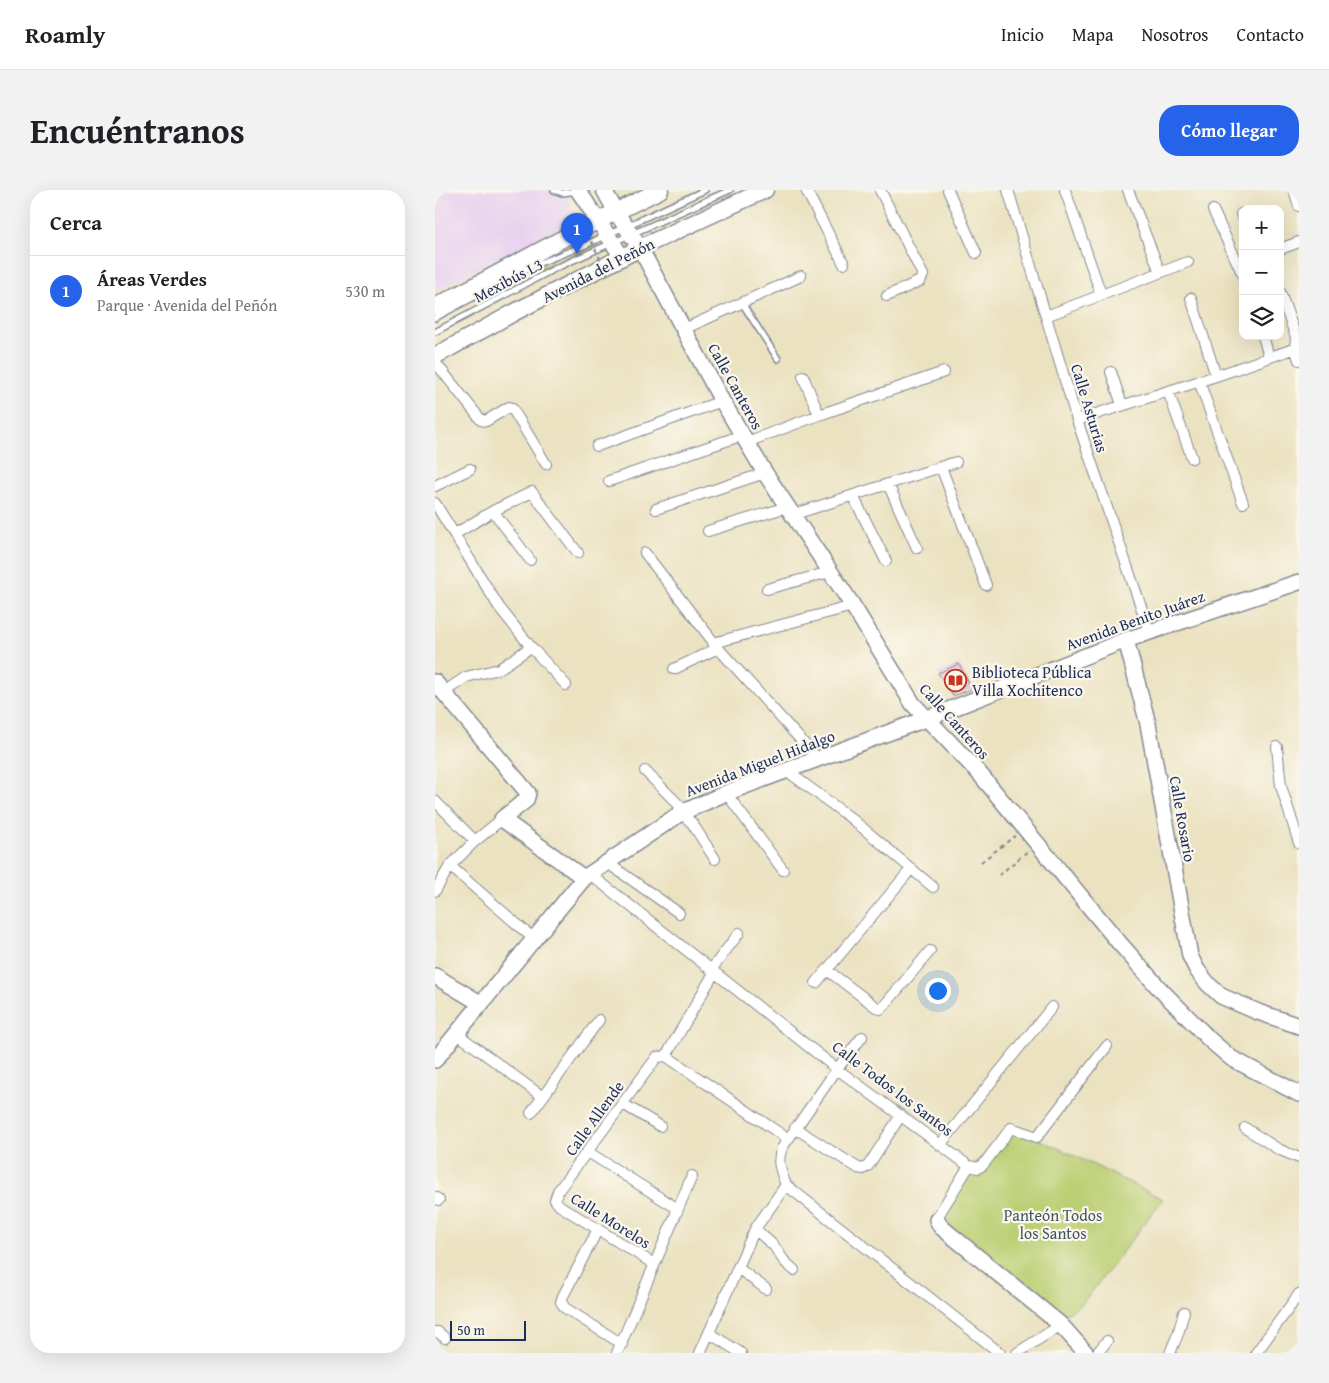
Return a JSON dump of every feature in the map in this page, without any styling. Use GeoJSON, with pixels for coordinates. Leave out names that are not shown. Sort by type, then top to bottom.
{"type":"FeatureCollection","features":[{"type":"Feature","properties":{"kind":"main road"},"geometry":{"type":"LineString","coordinates":[[435,307],[660,190]]}},
{"type":"Feature","properties":{"kind":"main road","name":"Avenida del Peñón"},"geometry":{"type":"LineString","coordinates":[[435,356],[622,257],[633,236],[765,190]]}},
{"type":"Feature","properties":{"kind":"street","name":"Calle Canteros"},"geometry":{"type":"LineString","coordinates":[[604,190],[633,236],[722,401],[765,473],[853,606],[913,704],[979,773],[1116,940],[1210,1040],[1231,1058],[1299,1094]]}},
{"type":"Feature","properties":{"kind":"street"},"geometry":{"type":"LineString","coordinates":[[807,190],[844,264]]}},
{"type":"Feature","properties":{"kind":"street"},"geometry":{"type":"LineString","coordinates":[[880,190],[923,275],[920,281],[887,296]]}},
{"type":"Feature","properties":{"kind":"street"},"geometry":{"type":"LineString","coordinates":[[948,190],[976,253]]}},
{"type":"Feature","properties":{"kind":"street","name":"Calle Asturias"},"geometry":{"type":"LineString","coordinates":[[1008,190],[1077,420],[1150,633]]}},
{"type":"Feature","properties":{"kind":"street"},"geometry":{"type":"LineString","coordinates":[[1065,190],[1101,294]]}},
{"type":"Feature","properties":{"kind":"street"},"geometry":{"type":"LineString","coordinates":[[1128,190],[1160,272]]}},
{"type":"Feature","properties":{"kind":"street"},"geometry":{"type":"LineString","coordinates":[[1294,190],[1299,206]]}},
{"type":"Feature","properties":{"kind":"street"},"geometry":{"type":"LineString","coordinates":[[578,191],[622,257]]}},
{"type":"Feature","properties":{"kind":"street"},"geometry":{"type":"LineString","coordinates":[[1213,210],[1239,266]]}},
{"type":"Feature","properties":{"kind":"street"},"geometry":{"type":"LineString","coordinates":[[1284,248],[1299,242]]}},
{"type":"Feature","properties":{"kind":"street"},"geometry":{"type":"LineString","coordinates":[[1046,316],[1188,262]]}},
{"type":"Feature","properties":{"kind":"street"},"geometry":{"type":"LineString","coordinates":[[684,329],[801,276]]}},
{"type":"Feature","properties":{"kind":"street"},"geometry":{"type":"LineString","coordinates":[[1281,295],[1296,337],[1299,360]]}},
{"type":"Feature","properties":{"kind":"street"},"geometry":{"type":"LineString","coordinates":[[1191,298],[1216,376]]}},
{"type":"Feature","properties":{"kind":"street"},"geometry":{"type":"LineString","coordinates":[[1264,340],[1269,357]]}},
{"type":"Feature","properties":{"kind":"street"},"geometry":{"type":"LineString","coordinates":[[1077,420],[1297,348]]}},
{"type":"Feature","properties":{"kind":"street"},"geometry":{"type":"LineString","coordinates":[[435,362],[481,420],[486,421],[512,408],[545,464]]}},
{"type":"Feature","properties":{"kind":"street"},"geometry":{"type":"LineString","coordinates":[[609,481],[819,415],[944,372]]}},
{"type":"Feature","properties":{"kind":"street"},"geometry":{"type":"LineString","coordinates":[[1111,372],[1121,405]]}},
{"type":"Feature","properties":{"kind":"street"},"geometry":{"type":"LineString","coordinates":[[803,376],[819,415]]}},
{"type":"Feature","properties":{"kind":"street"},"geometry":{"type":"LineString","coordinates":[[1199,380],[1243,503]]}},
{"type":"Feature","properties":{"kind":"street"},"geometry":{"type":"LineString","coordinates":[[1168,391],[1192,458]]}},
{"type":"Feature","properties":{"kind":"street"},"geometry":{"type":"LineString","coordinates":[[597,446],[722,401]]}},
{"type":"Feature","properties":{"kind":"street"},"geometry":{"type":"LineString","coordinates":[[708,531],[853,496],[956,462]]}},
{"type":"Feature","properties":{"kind":"street"},"geometry":{"type":"LineString","coordinates":[[941,467],[986,585]]}},
{"type":"Feature","properties":{"kind":"street"},"geometry":{"type":"LineString","coordinates":[[435,486],[470,469]]}},
{"type":"Feature","properties":{"kind":"street"},"geometry":{"type":"LineString","coordinates":[[656,509],[765,473]]}},
{"type":"Feature","properties":{"kind":"street"},"geometry":{"type":"LineString","coordinates":[[888,484],[917,548]]}},
{"type":"Feature","properties":{"kind":"street"},"geometry":{"type":"LineString","coordinates":[[455,534],[529,492],[533,492],[578,553]]}},
{"type":"Feature","properties":{"kind":"street"},"geometry":{"type":"LineString","coordinates":[[853,496],[886,561]]}},
{"type":"Feature","properties":{"kind":"street"},"geometry":{"type":"LineString","coordinates":[[435,503],[499,607],[531,647],[566,685]]}},
{"type":"Feature","properties":{"kind":"street"},"geometry":{"type":"LineString","coordinates":[[493,512],[530,560]]}},
{"type":"Feature","properties":{"kind":"street"},"geometry":{"type":"LineString","coordinates":[[645,553],[715,645],[819,759]]}},
{"type":"Feature","properties":{"kind":"street"},"geometry":{"type":"LineString","coordinates":[[767,589],[830,572]]}},
{"type":"Feature","properties":{"kind":"street","name":"Avenida Benito Juárez"},"geometry":{"type":"LineString","coordinates":[[928,718],[1125,640],[1299,582]]}},
{"type":"Feature","properties":{"kind":"street"},"geometry":{"type":"LineString","coordinates":[[674,669],[715,645],[853,606]]}},
{"type":"Feature","properties":{"kind":"street","name":"Calle Rosario"},"geometry":{"type":"LineString","coordinates":[[1125,640],[1148,724],[1190,956],[1197,970],[1221,996],[1258,1012],[1299,1026]]}},
{"type":"Feature","properties":{"kind":"street"},"geometry":{"type":"LineString","coordinates":[[435,891],[450,866],[475,841],[526,800],[528,796],[526,791],[440,687],[499,669],[531,647]]}},
{"type":"Feature","properties":{"kind":"street","name":"Avenida Miguel Hidalgo"},"geometry":{"type":"LineString","coordinates":[[435,1060],[480,1003],[587,876],[606,862],[683,812],[726,793],[928,718]]}},
{"type":"Feature","properties":{"kind":"street"},"geometry":{"type":"LineString","coordinates":[[1277,747],[1281,786],[1299,843]]}},
{"type":"Feature","properties":{"kind":"street"},"geometry":{"type":"LineString","coordinates":[[645,771],[692,823],[715,859]]}},
{"type":"Feature","properties":{"kind":"street"},"geometry":{"type":"LineString","coordinates":[[787,771],[852,819],[933,887]]}},
{"type":"Feature","properties":{"kind":"street"},"geometry":{"type":"LineString","coordinates":[[726,793],[783,870]]}},
{"type":"Feature","properties":{"kind":"street"},"geometry":{"type":"LineString","coordinates":[[435,801],[475,841]]}},
{"type":"Feature","properties":{"kind":"street"},"geometry":{"type":"LineString","coordinates":[[502,818],[587,876]]}},
{"type":"Feature","properties":{"kind":"street"},"geometry":{"type":"LineString","coordinates":[[606,862],[679,913]]}},
{"type":"Feature","properties":{"kind":"street"},"geometry":{"type":"LineString","coordinates":[[450,866],[534,939]]}},
{"type":"Feature","properties":{"kind":"street"},"geometry":{"type":"LineString","coordinates":[[816,983],[911,869]]}},
{"type":"Feature","properties":{"kind":"street","name":"Calle Todos los Santos"},"geometry":{"type":"LineString","coordinates":[[587,876],[837,1069],[969,1166]]}},
{"type":"Feature","properties":{"kind":"street","name":"Calle Allende"},"geometry":{"type":"LineString","coordinates":[[555,1200],[558,1191],[655,1059],[663,1056],[713,972],[739,933]]}},
{"type":"Feature","properties":{"kind":"street"},"geometry":{"type":"LineString","coordinates":[[827,970],[876,1007],[880,1008],[884,1006],[930,951]]}},
{"type":"Feature","properties":{"kind":"street"},"geometry":{"type":"LineString","coordinates":[[435,976],[480,1003]]}},
{"type":"Feature","properties":{"kind":"street"},"geometry":{"type":"LineString","coordinates":[[941,1145],[1052,1007]]}},
{"type":"Feature","properties":{"kind":"street"},"geometry":{"type":"LineString","coordinates":[[531,1113],[599,1020]]}},
{"type":"Feature","properties":{"kind":"street"},"geometry":{"type":"LineString","coordinates":[[456,1033],[543,1097]]}},
{"type":"Feature","properties":{"kind":"street"},"geometry":{"type":"LineString","coordinates":[[862,1037],[837,1069],[782,1148],[779,1165],[786,1185],[1000,1353]]}},
{"type":"Feature","properties":{"kind":"street"},"geometry":{"type":"LineString","coordinates":[[1085,1353],[1061,1325],[941,1227],[937,1220],[969,1166],[977,1168],[983,1165],[1011,1128],[1037,1137],[1107,1046]]}},
{"type":"Feature","properties":{"kind":"street"},"geometry":{"type":"LineString","coordinates":[[663,1056],[788,1139]]}},
{"type":"Feature","properties":{"kind":"street"},"geometry":{"type":"LineString","coordinates":[[623,1104],[660,1126]]}},
{"type":"Feature","properties":{"kind":"street"},"geometry":{"type":"LineString","coordinates":[[795,1128],[863,1170],[868,1166],[901,1115]]}},
{"type":"Feature","properties":{"kind":"street"},"geometry":{"type":"LineString","coordinates":[[1245,1128],[1278,1149],[1299,1158]]}},
{"type":"Feature","properties":{"kind":"street"},"geometry":{"type":"LineString","coordinates":[[588,1152],[678,1209]]}},
{"type":"Feature","properties":{"kind":"street"},"geometry":{"type":"LineString","coordinates":[[597,1230],[561,1302],[565,1308],[619,1349],[692,1176]]}},
{"type":"Feature","properties":{"kind":"street"},"geometry":{"type":"LineString","coordinates":[[700,1353],[755,1230],[786,1185]]}},
{"type":"Feature","properties":{"kind":"street","name":"Calle Morelos"},"geometry":{"type":"LineString","coordinates":[[555,1200],[560,1206],[597,1230],[654,1264]]}},
{"type":"Feature","properties":{"kind":"street"},"geometry":{"type":"LineString","coordinates":[[755,1230],[774,1246],[784,1261],[795,1270]]}},
{"type":"Feature","properties":{"kind":"street"},"geometry":{"type":"LineString","coordinates":[[738,1268],[766,1290]]}},
{"type":"Feature","properties":{"kind":"street"},"geometry":{"type":"LineString","coordinates":[[1256,1353],[1299,1294]]}},
{"type":"Feature","properties":{"kind":"street"},"geometry":{"type":"LineString","coordinates":[[1170,1353],[1184,1312]]}},
{"type":"Feature","properties":{"kind":"street"},"geometry":{"type":"LineString","coordinates":[[1017,1353],[1061,1325]]}},
{"type":"Feature","properties":{"kind":"street"},"geometry":{"type":"LineString","coordinates":[[435,1332],[445,1338]]}},
{"type":"Feature","properties":{"kind":"street"},"geometry":{"type":"LineString","coordinates":[[709,1333],[741,1353]]}},
{"type":"Feature","properties":{"kind":"street"},"geometry":{"type":"LineString","coordinates":[[1097,1353],[1107,1341]]}},
{"type":"Feature","properties":{"kind":"lane"},"geometry":{"type":"LineString","coordinates":[[554,190],[562,193],[578,191]]}},
{"type":"Feature","properties":{"kind":"lane","name":"Mexibús L3"},"geometry":{"type":"LineString","coordinates":[[435,332],[610,239],[633,236],[705,190]]}},
{"type":"Feature","properties":{"kind":"lane","name":"Mexibús L3"},"geometry":{"type":"LineString","coordinates":[[435,318],[532,266],[610,239],[633,236],[730,190]]}},
{"type":"Feature","properties":{"kind":"lane"},"geometry":{"type":"LineString","coordinates":[[741,303],[778,359]]}},
{"type":"Feature","properties":{"kind":"path"},"geometry":{"type":"LineString","coordinates":[[581,220],[608,276]]}},
{"type":"Feature","properties":{"kind":"path"},"geometry":{"type":"LineString","coordinates":[[981,862],[1025,828]]}},
{"type":"Feature","properties":{"kind":"path"},"geometry":{"type":"LineString","coordinates":[[999,875],[1037,844]]}},
{"type":"Feature","properties":{"kind":"shaded area"},"geometry":{"type":"Polygon","coordinates":[[[435,190],[563,190],[579,219],[435,291],[435,190]]]}},
{"type":"Feature","properties":{"kind":"green space"},"geometry":{"type":"Polygon","coordinates":[[[596,244],[599,246],[537,276],[532,269],[556,262],[596,244]]]}},
{"type":"Feature","properties":{"kind":"green space","name":"Panteón Todos los Santos"},"geometry":{"type":"Polygon","coordinates":[[[1011,1127],[1163,1199],[1083,1303],[1058,1319],[938,1216],[969,1166],[978,1161],[1011,1127]]]}},
{"type":"Feature","properties":{"kind":"building","name":"Biblioteca Pública Villa Xochitenco"},"geometry":{"type":"Polygon","coordinates":[[[959,664],[972,689],[953,696],[938,673],[959,664]]]}},
{"type":"Feature","properties":{"kind":"place","name":"Áreas Verdes"},"geometry":{"type":"Point","coordinates":[577,254]}},
{"type":"Feature","properties":{"kind":"place","name":"Biblioteca Pública Villa Xochitenco"},"geometry":{"type":"Point","coordinates":[956,681]}}]}
